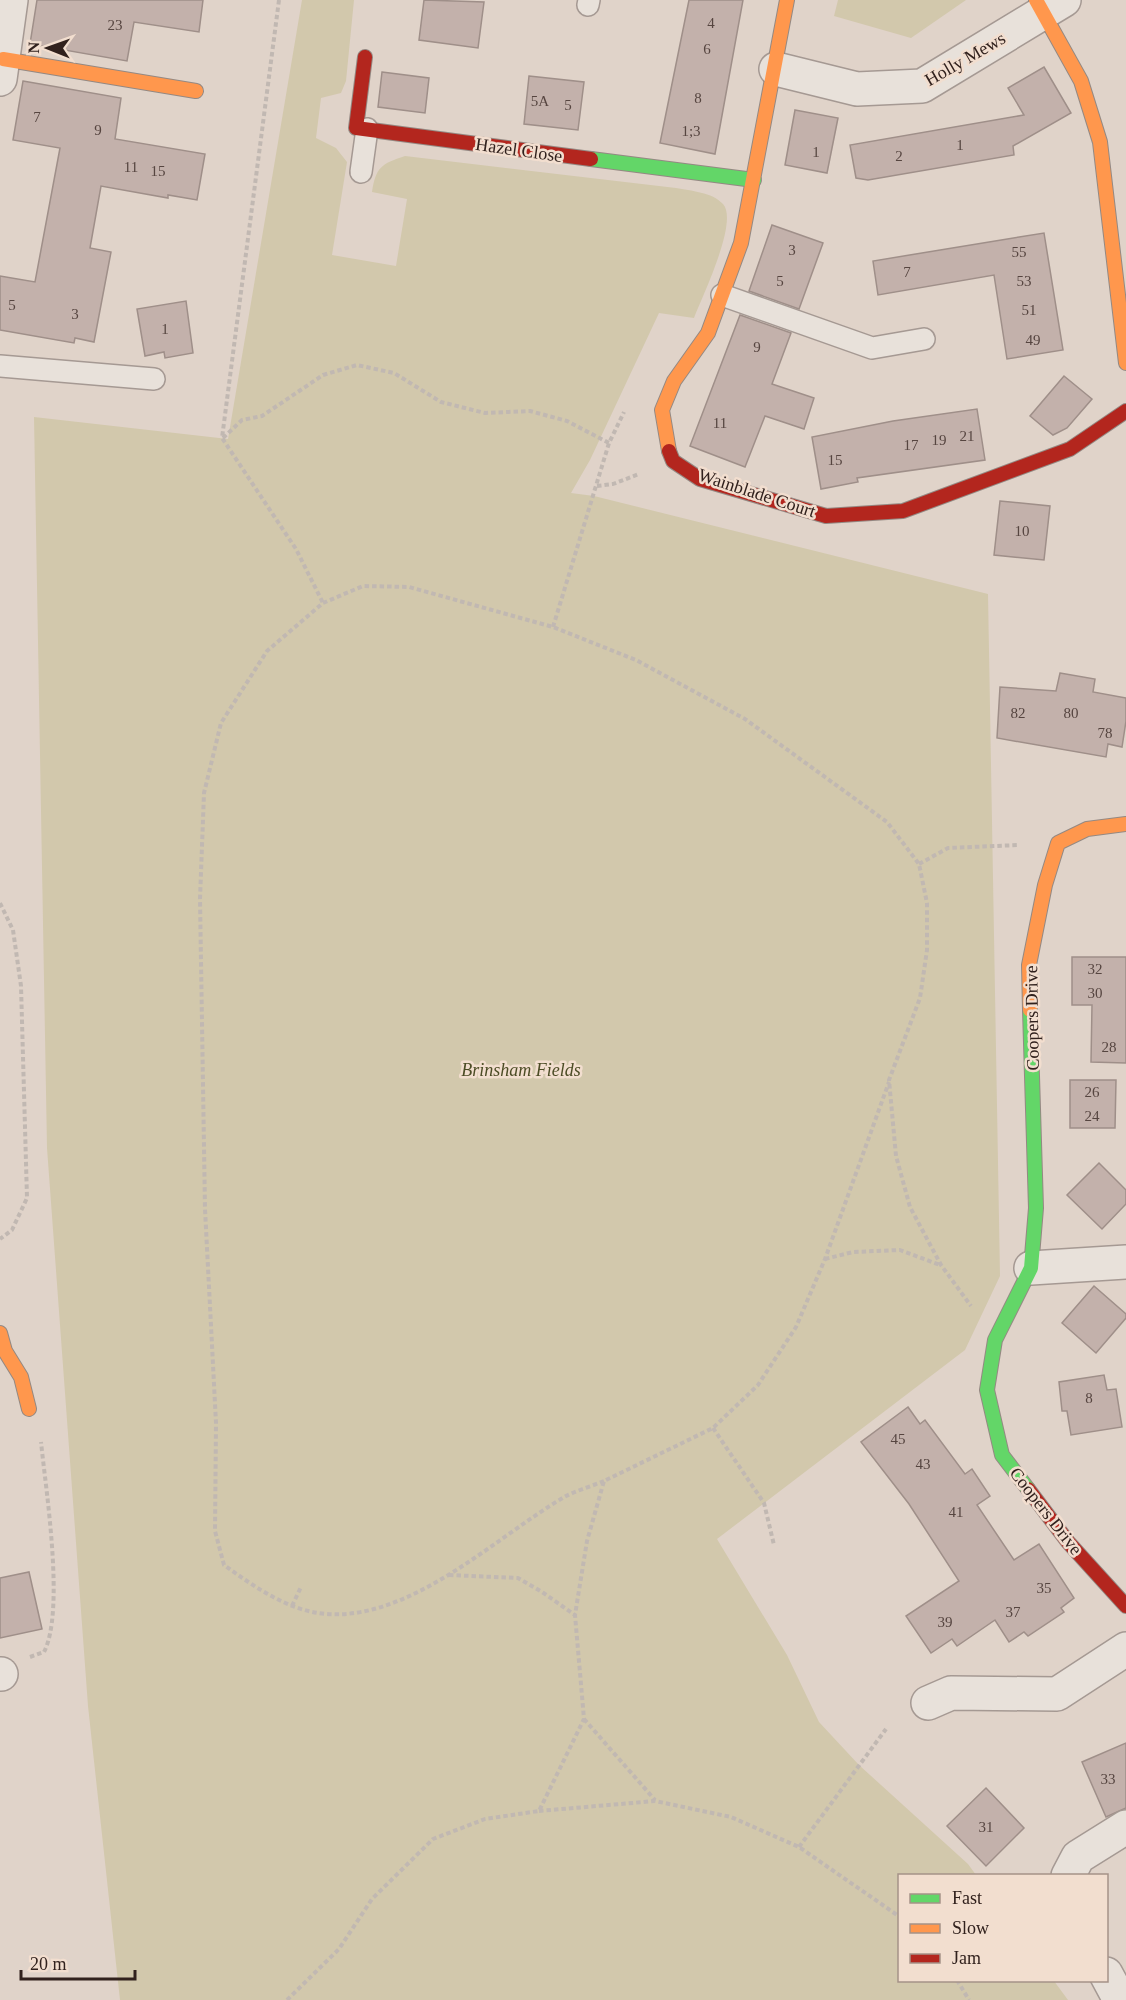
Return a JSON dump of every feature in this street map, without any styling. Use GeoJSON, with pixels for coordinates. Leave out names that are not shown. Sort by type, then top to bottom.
{"type":"FeatureCollection","features":[{"type":"Feature","properties":{"kind":"street"},"geometry":{"type":"LineString","coordinates":[[11,0],[2,69],[196,91]]}},
{"type":"Feature","properties":{"kind":"street"},"geometry":{"type":"LineString","coordinates":[[673,461],[665,438],[662,410],[674,381],[708,333],[741,243],[788,0]]}},
{"type":"Feature","properties":{"kind":"street"},"geometry":{"type":"LineString","coordinates":[[1048,4],[1081,81],[1118,205],[1126,363]]}},
{"type":"Feature","properties":{"kind":"street","name":"Holly Mews"},"geometry":{"type":"LineString","coordinates":[[776,69],[857,89],[922,86],[1048,4]]}},
{"type":"Feature","properties":{"kind":"street"},"geometry":{"type":"LineString","coordinates":[[364,57],[356,128],[367,129]]}},
{"type":"Feature","properties":{"kind":"street","name":"Hazel Close"},"geometry":{"type":"LineString","coordinates":[[367,129],[754,180]]}},
{"type":"Feature","properties":{"kind":"street","name":"Wainblade Court"},"geometry":{"type":"LineString","coordinates":[[673,461],[700,478],[826,516],[903,511],[1070,449],[1126,411]]}},
{"type":"Feature","properties":{"kind":"street"},"geometry":{"type":"LineString","coordinates":[[1058,843],[1087,828],[1126,824]]}},
{"type":"Feature","properties":{"kind":"street","name":"Coopers Drive"},"geometry":{"type":"LineString","coordinates":[[1058,843],[1045,885],[1029,965],[1036,1208],[1031,1268],[995,1340],[987,1390],[1002,1455],[1068,1542],[1126,1606]]}},
{"type":"Feature","properties":{"kind":"street"},"geometry":{"type":"LineString","coordinates":[[1031,1268],[1126,1262]]}},
{"type":"Feature","properties":{"kind":"street"},"geometry":{"type":"LineString","coordinates":[[2,1345],[21,1377],[29,1409]]}},
{"type":"Feature","properties":{"kind":"street"},"geometry":{"type":"LineString","coordinates":[[928,1703],[951,1693],[1057,1694],[1126,1649]]}},
{"type":"Feature","properties":{"kind":"street"},"geometry":{"type":"LineString","coordinates":[[1069,1874],[1078,1857],[1126,1827]]}},
{"type":"Feature","properties":{"kind":"street"},"geometry":{"type":"LineString","coordinates":[[1108,1976],[1120,2000]]}},
{"type":"Feature","properties":{"kind":"lane"},"geometry":{"type":"LineString","coordinates":[[361,172],[367,129]]}},
{"type":"Feature","properties":{"kind":"lane"},"geometry":{"type":"LineString","coordinates":[[722,295],[872,348],[924,339]]}},
{"type":"Feature","properties":{"kind":"lane"},"geometry":{"type":"LineString","coordinates":[[0,366],[154,379]]}},
{"type":"Feature","properties":{"kind":"path"},"geometry":{"type":"LineString","coordinates":[[279,0],[222,438],[296,549],[323,603]]}},
{"type":"Feature","properties":{"kind":"path"},"geometry":{"type":"LineString","coordinates":[[222,438],[242,420],[262,416],[323,375],[357,365],[394,373],[441,402],[485,413],[530,411],[567,421],[609,443]]}},
{"type":"Feature","properties":{"kind":"path"},"geometry":{"type":"LineString","coordinates":[[597,486],[613,484],[673,461]]}},
{"type":"Feature","properties":{"kind":"path"},"geometry":{"type":"LineString","coordinates":[[553,627],[594,496]]}},
{"type":"Feature","properties":{"kind":"path"},"geometry":{"type":"LineString","coordinates":[[363,586],[409,587],[553,627],[636,660],[746,719],[887,822],[919,864],[927,903],[927,950],[920,998],[825,1259],[796,1327],[758,1385],[713,1428],[604,1481],[567,1495],[448,1575],[382,1609],[337,1615],[292,1606],[262,1591],[224,1565],[215,1531],[216,1423],[205,1209],[200,899],[204,793],[221,723],[267,651],[323,603],[363,586]]}},
{"type":"Feature","properties":{"kind":"path"},"geometry":{"type":"LineString","coordinates":[[919,864],[948,848],[1058,843]]}},
{"type":"Feature","properties":{"kind":"path"},"geometry":{"type":"LineString","coordinates":[[0,903],[13,930],[21,986],[27,1198],[12,1230],[0,1239]]}},
{"type":"Feature","properties":{"kind":"path"},"geometry":{"type":"LineString","coordinates":[[889,1080],[896,1156],[907,1197],[941,1265],[995,1340]]}},
{"type":"Feature","properties":{"kind":"path"},"geometry":{"type":"LineString","coordinates":[[825,1259],[853,1252],[900,1250],[941,1265]]}},
{"type":"Feature","properties":{"kind":"path"},"geometry":{"type":"LineString","coordinates":[[0,1674],[25,1659],[44,1652],[50,1640],[52,1551],[39,1421],[29,1409]]}},
{"type":"Feature","properties":{"kind":"path"},"geometry":{"type":"LineString","coordinates":[[713,1428],[764,1503],[774,1545]]}},
{"type":"Feature","properties":{"kind":"path"},"geometry":{"type":"LineString","coordinates":[[539,1811],[584,1719],[575,1615],[587,1541],[604,1481]]}},
{"type":"Feature","properties":{"kind":"path"},"geometry":{"type":"LineString","coordinates":[[448,1575],[518,1578],[575,1615]]}},
{"type":"Feature","properties":{"kind":"path"},"geometry":{"type":"LineString","coordinates":[[292,1606],[301,1587]]}},
{"type":"Feature","properties":{"kind":"path"},"geometry":{"type":"LineString","coordinates":[[584,1719],[655,1801]]}},
{"type":"Feature","properties":{"kind":"path"},"geometry":{"type":"LineString","coordinates":[[798,1847],[886,1729]]}},
{"type":"Feature","properties":{"kind":"path"},"geometry":{"type":"LineString","coordinates":[[287,2000],[339,1949],[372,1899],[434,1839],[485,1819],[539,1811],[655,1801],[731,1816],[798,1847],[898,1916]]}},
{"type":"Feature","properties":{"kind":"path"},"geometry":{"type":"LineString","coordinates":[[958,1982],[969,2000]]}},
{"type":"Feature","properties":{"kind":"green space","name":"Brinsham Fields"},"geometry":{"type":"Polygon","coordinates":[[[302,0],[354,0],[346,81],[341,93],[321,98],[316,138],[336,148],[347,162],[332,255],[396,266],[407,199],[372,192],[375,177],[381,168],[390,161],[405,156],[695,191],[718,200],[723,204],[727,213],[718,260],[694,318],[659,313],[590,460],[571,493],[594,496],[988,594],[1000,1276],[965,1350],[717,1539],[787,1655],[819,1722],[859,1765],[968,1864],[975,1874],[898,1874],[898,1982],[1055,1982],[1068,2000],[120,2000],[88,1706],[47,1148],[34,417],[228,439],[302,0]]]}},
{"type":"Feature","properties":{"kind":"green space"},"geometry":{"type":"Polygon","coordinates":[[[838,0],[966,0],[911,38],[834,16],[838,0]]]}},
{"type":"Feature","properties":{"kind":"building"},"geometry":{"type":"Polygon","coordinates":[[[37,0],[203,0],[199,32],[134,22],[127,61],[30,44],[37,0]]]}},
{"type":"Feature","properties":{"kind":"building"},"geometry":{"type":"Polygon","coordinates":[[[424,0],[484,2],[478,48],[419,40],[424,0]]]}},
{"type":"Feature","properties":{"kind":"building"},"geometry":{"type":"Polygon","coordinates":[[[689,0],[743,0],[715,154],[660,143],[689,0]]]}},
{"type":"Feature","properties":{"kind":"building"},"geometry":{"type":"Polygon","coordinates":[[[1044,67],[1071,113],[1013,146],[1014,155],[868,180],[856,178],[850,145],[1024,115],[1008,88],[1044,67]]]}},
{"type":"Feature","properties":{"kind":"building"},"geometry":{"type":"Polygon","coordinates":[[[382,72],[429,78],[425,113],[378,107],[382,72]]]}},
{"type":"Feature","properties":{"kind":"building"},"geometry":{"type":"Polygon","coordinates":[[[529,76],[584,82],[578,130],[524,124],[529,76]]]}},
{"type":"Feature","properties":{"kind":"building"},"geometry":{"type":"Polygon","coordinates":[[[23,81],[121,98],[115,139],[205,154],[197,200],[168,195],[168,198],[101,186],[90,248],[111,252],[94,342],[75,338],[74,343],[0,330],[0,276],[35,282],[60,148],[13,140],[23,81]]]}},
{"type":"Feature","properties":{"kind":"building"},"geometry":{"type":"Polygon","coordinates":[[[795,110],[838,118],[827,173],[785,165],[795,110]]]}},
{"type":"Feature","properties":{"kind":"building"},"geometry":{"type":"Polygon","coordinates":[[[772,225],[823,243],[799,309],[749,291],[772,225]]]}},
{"type":"Feature","properties":{"kind":"building"},"geometry":{"type":"Polygon","coordinates":[[[1044,233],[1063,350],[1007,359],[994,275],[878,295],[873,261],[1044,233]]]}},
{"type":"Feature","properties":{"kind":"building"},"geometry":{"type":"Polygon","coordinates":[[[186,301],[193,353],[165,358],[164,352],[145,356],[137,309],[186,301]]]}},
{"type":"Feature","properties":{"kind":"building"},"geometry":{"type":"Polygon","coordinates":[[[740,315],[791,333],[772,384],[814,398],[804,429],[765,416],[745,467],[690,446],[740,315]]]}},
{"type":"Feature","properties":{"kind":"building"},"geometry":{"type":"Polygon","coordinates":[[[1064,376],[1092,399],[1067,428],[1053,435],[1030,416],[1064,376]]]}},
{"type":"Feature","properties":{"kind":"building"},"geometry":{"type":"Polygon","coordinates":[[[977,409],[985,460],[857,478],[858,482],[821,489],[812,437],[893,421],[977,409]]]}},
{"type":"Feature","properties":{"kind":"building"},"geometry":{"type":"Polygon","coordinates":[[[1000,501],[1050,506],[1044,560],[994,555],[1000,501]]]}},
{"type":"Feature","properties":{"kind":"building"},"geometry":{"type":"Polygon","coordinates":[[[1060,673],[1095,679],[1093,692],[1126,698],[1126,721],[1122,747],[1108,744],[1106,757],[997,738],[1000,687],[1056,691],[1060,673]]]}},
{"type":"Feature","properties":{"kind":"building"},"geometry":{"type":"Polygon","coordinates":[[[1072,957],[1126,957],[1126,1063],[1091,1062],[1092,1005],[1072,1005],[1072,957]]]}},
{"type":"Feature","properties":{"kind":"building"},"geometry":{"type":"Polygon","coordinates":[[[1070,1080],[1116,1080],[1115,1128],[1070,1128],[1070,1080]]]}},
{"type":"Feature","properties":{"kind":"building"},"geometry":{"type":"Polygon","coordinates":[[[1099,1163],[1126,1190],[1126,1204],[1102,1229],[1067,1195],[1099,1163]]]}},
{"type":"Feature","properties":{"kind":"building"},"geometry":{"type":"Polygon","coordinates":[[[1094,1286],[1126,1314],[1126,1318],[1096,1353],[1062,1323],[1094,1286]]]}},
{"type":"Feature","properties":{"kind":"building"},"geometry":{"type":"Polygon","coordinates":[[[1104,1375],[1107,1390],[1116,1389],[1122,1427],[1071,1435],[1067,1411],[1062,1411],[1059,1382],[1104,1375]]]}},
{"type":"Feature","properties":{"kind":"building"},"geometry":{"type":"Polygon","coordinates":[[[908,1407],[920,1424],[925,1420],[965,1474],[972,1469],[990,1496],[977,1505],[1014,1560],[1039,1544],[1074,1598],[1061,1608],[1064,1612],[1028,1636],[1024,1632],[1009,1642],[995,1620],[957,1646],[952,1639],[931,1653],[906,1616],[959,1581],[909,1504],[861,1442],[908,1407]]]}},
{"type":"Feature","properties":{"kind":"building"},"geometry":{"type":"Polygon","coordinates":[[[29,1572],[42,1629],[0,1638],[0,1578],[29,1572]]]}},
{"type":"Feature","properties":{"kind":"building"},"geometry":{"type":"Polygon","coordinates":[[[1126,1743],[1126,1808],[1106,1817],[1082,1762],[1126,1743]]]}},
{"type":"Feature","properties":{"kind":"building"},"geometry":{"type":"Polygon","coordinates":[[[986,1788],[1024,1828],[986,1866],[947,1826],[986,1788]]]}},
{"type":"Feature","properties":{"kind":"traffic: fast"},"geometry":{"type":"LineString","coordinates":[[591,159],[754,180]]}},
{"type":"Feature","properties":{"kind":"traffic: fast"},"geometry":{"type":"LineString","coordinates":[[1028,1489],[1002,1455],[987,1390],[995,1340],[1031,1268],[1036,1208],[1030,1010]]}},
{"type":"Feature","properties":{"kind":"traffic: slow"},"geometry":{"type":"LineString","coordinates":[[669,451],[662,410],[674,381],[708,333],[741,243],[787,0]]}},
{"type":"Feature","properties":{"kind":"traffic: slow"},"geometry":{"type":"LineString","coordinates":[[1036,0],[1081,81],[1100,142],[1126,363]]}},
{"type":"Feature","properties":{"kind":"traffic: slow"},"geometry":{"type":"LineString","coordinates":[[3,59],[196,91]]}},
{"type":"Feature","properties":{"kind":"traffic: slow"},"geometry":{"type":"LineString","coordinates":[[1030,1010],[1029,965],[1045,885],[1058,843],[1087,829],[1126,824]]}},
{"type":"Feature","properties":{"kind":"traffic: slow"},"geometry":{"type":"LineString","coordinates":[[0,1333],[5,1351],[21,1377],[29,1409]]}},
{"type":"Feature","properties":{"kind":"traffic: jam"},"geometry":{"type":"LineString","coordinates":[[365,57],[356,128],[591,159]]}},
{"type":"Feature","properties":{"kind":"traffic: jam"},"geometry":{"type":"LineString","coordinates":[[669,451],[673,461],[700,479],[826,516],[903,511],[1070,449],[1126,411]]}},
{"type":"Feature","properties":{"kind":"traffic: jam"},"geometry":{"type":"LineString","coordinates":[[1028,1489],[1068,1542],[1126,1606]]}}]}
